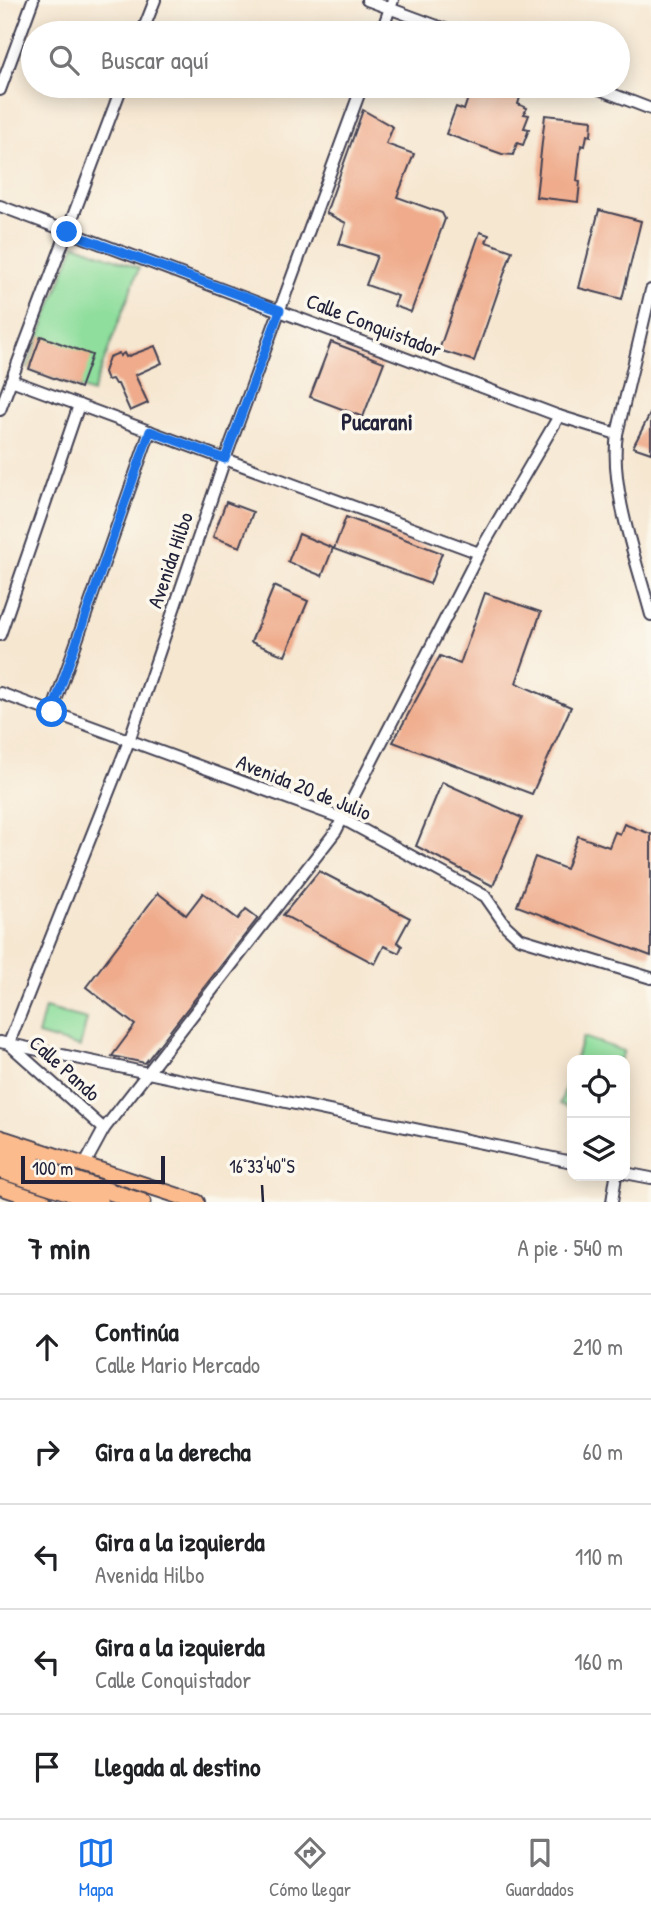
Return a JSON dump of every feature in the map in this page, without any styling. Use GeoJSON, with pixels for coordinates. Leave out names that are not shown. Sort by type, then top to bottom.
{"type":"FeatureCollection","features":[{"type":"Feature","properties":{"kind":"highway"},"geometry":{"type":"LineString","coordinates":[[0,1138],[48,1171]]}},
{"type":"Feature","properties":{"kind":"highway"},"geometry":{"type":"LineString","coordinates":[[0,1156],[142,1202]]}},
{"type":"Feature","properties":{"kind":"highway"},"geometry":{"type":"LineString","coordinates":[[0,1170],[99,1202]]}},
{"type":"Feature","properties":{"kind":"main road"},"geometry":{"type":"LineString","coordinates":[[0,1138],[197,1202]]}},
{"type":"Feature","properties":{"kind":"main road"},"geometry":{"type":"LineString","coordinates":[[0,1187],[45,1202]]}},
{"type":"Feature","properties":{"kind":"street"},"geometry":{"type":"LineString","coordinates":[[25,21],[33,0]]}},
{"type":"Feature","properties":{"kind":"street"},"geometry":{"type":"LineString","coordinates":[[147,21],[155,0]]}},
{"type":"Feature","properties":{"kind":"street"},"geometry":{"type":"LineString","coordinates":[[367,0],[392,4],[430,21]]}},
{"type":"Feature","properties":{"kind":"street"},"geometry":{"type":"LineString","coordinates":[[386,21],[392,4]]}},
{"type":"Feature","properties":{"kind":"street"},"geometry":{"type":"LineString","coordinates":[[0,90],[21,33]]}},
{"type":"Feature","properties":{"kind":"street"},"geometry":{"type":"LineString","coordinates":[[1,404],[117,98]]}},
{"type":"Feature","properties":{"kind":"street","name":"Avenida Hilbo"},"geometry":{"type":"LineString","coordinates":[[3,1040],[129,741],[225,459],[358,98]]}},
{"type":"Feature","properties":{"kind":"street"},"geometry":{"type":"LineString","coordinates":[[623,98],[651,109]]}},
{"type":"Feature","properties":{"kind":"street","name":"Calle Conquistador"},"geometry":{"type":"LineString","coordinates":[[0,206],[559,416],[617,434]]}},
{"type":"Feature","properties":{"kind":"street"},"geometry":{"type":"LineString","coordinates":[[651,290],[614,454],[616,479],[651,615]]}},
{"type":"Feature","properties":{"kind":"street"},"geometry":{"type":"LineString","coordinates":[[11,380],[480,553]]}},
{"type":"Feature","properties":{"kind":"street"},"geometry":{"type":"LineString","coordinates":[[0,635],[79,405]]}},
{"type":"Feature","properties":{"kind":"street"},"geometry":{"type":"LineString","coordinates":[[85,1164],[104,1129],[336,831],[480,553],[559,416]]}},
{"type":"Feature","properties":{"kind":"street"},"geometry":{"type":"LineString","coordinates":[[52,712],[150,431]]}},
{"type":"Feature","properties":{"kind":"street","name":"Avenida 20 de Julio"},"geometry":{"type":"LineString","coordinates":[[0,693],[341,818],[485,896],[506,926],[519,938],[651,978]]}},
{"type":"Feature","properties":{"kind":"street"},"geometry":{"type":"LineString","coordinates":[[3,1040],[567,1161]]}},
{"type":"Feature","properties":{"kind":"street","name":"Calle Pando"},"geometry":{"type":"LineString","coordinates":[[3,1040],[104,1129]]}},
{"type":"Feature","properties":{"kind":"street"},"geometry":{"type":"LineString","coordinates":[[630,1174],[651,1178]]}},
{"type":"Feature","properties":{"kind":"street"},"geometry":{"type":"LineString","coordinates":[[612,1202],[615,1181]]}},
{"type":"Feature","properties":{"kind":"green space"},"geometry":{"type":"Polygon","coordinates":[[[75,244],[139,268],[92,393],[27,368],[75,244]]]}},
{"type":"Feature","properties":{"kind":"green space"},"geometry":{"type":"Polygon","coordinates":[[[45,1008],[87,1019],[80,1047],[38,1035],[45,1008]]]}},
{"type":"Feature","properties":{"kind":"green space"},"geometry":{"type":"Polygon","coordinates":[[[583,1037],[624,1051],[622,1055],[577,1055],[583,1037]]]}},
{"type":"Feature","properties":{"kind":"green space"},"geometry":{"type":"Polygon","coordinates":[[[567,1083],[567,1107],[560,1104],[567,1083]]]}},
{"type":"Feature","properties":{"kind":"building"},"geometry":{"type":"Polygon","coordinates":[[[468,98],[520,98],[518,104],[527,108],[524,114],[529,115],[524,128],[529,129],[523,145],[517,143],[513,155],[502,154],[446,134],[456,107],[464,110],[468,98]]]}},
{"type":"Feature","properties":{"kind":"building"},"geometry":{"type":"Polygon","coordinates":[[[363,110],[393,127],[386,144],[414,154],[397,197],[442,213],[445,219],[411,312],[394,306],[398,296],[366,285],[377,256],[339,244],[346,223],[326,213],[363,110]]]}},
{"type":"Feature","properties":{"kind":"building"},"geometry":{"type":"Polygon","coordinates":[[[545,115],[592,120],[591,136],[587,135],[585,146],[581,145],[577,181],[580,182],[578,202],[536,197],[545,115]]]}},
{"type":"Feature","properties":{"kind":"building"},"geometry":{"type":"Polygon","coordinates":[[[599,210],[641,221],[622,299],[579,288],[599,210]]]}},
{"type":"Feature","properties":{"kind":"building"},"geometry":{"type":"Polygon","coordinates":[[[480,232],[489,235],[486,242],[512,251],[474,361],[439,350],[480,232]]]}},
{"type":"Feature","properties":{"kind":"building"},"geometry":{"type":"Polygon","coordinates":[[[41,336],[92,355],[80,388],[29,369],[41,336]]]}},
{"type":"Feature","properties":{"kind":"building"},"geometry":{"type":"Polygon","coordinates":[[[331,342],[384,362],[363,417],[310,397],[331,342]]]}},
{"type":"Feature","properties":{"kind":"building"},"geometry":{"type":"Polygon","coordinates":[[[155,346],[162,363],[135,375],[148,403],[130,411],[118,384],[112,379],[107,380],[104,372],[109,357],[124,353],[126,357],[155,346]]]}},
{"type":"Feature","properties":{"kind":"building"},"geometry":{"type":"Polygon","coordinates":[[[651,412],[651,453],[633,447],[651,412]]]}},
{"type":"Feature","properties":{"kind":"building"},"geometry":{"type":"Polygon","coordinates":[[[226,502],[253,512],[240,547],[213,537],[226,502]]]}},
{"type":"Feature","properties":{"kind":"building"},"geometry":{"type":"Polygon","coordinates":[[[346,517],[442,553],[430,584],[334,549],[346,517]]]}},
{"type":"Feature","properties":{"kind":"building"},"geometry":{"type":"Polygon","coordinates":[[[299,534],[333,548],[322,576],[288,562],[299,534]]]}},
{"type":"Feature","properties":{"kind":"building"},"geometry":{"type":"Polygon","coordinates":[[[274,586],[308,601],[285,656],[251,642],[274,586]]]}},
{"type":"Feature","properties":{"kind":"building"},"geometry":{"type":"Polygon","coordinates":[[[485,593],[541,612],[516,683],[571,707],[532,794],[393,742],[440,656],[460,664],[485,593]]]}},
{"type":"Feature","properties":{"kind":"building"},"geometry":{"type":"Polygon","coordinates":[[[442,782],[522,818],[493,886],[416,846],[442,782]]]}},
{"type":"Feature","properties":{"kind":"building"},"geometry":{"type":"Polygon","coordinates":[[[624,824],[651,834],[651,956],[517,906],[535,857],[566,869],[578,836],[609,847],[615,832],[620,834],[624,824]]]}},
{"type":"Feature","properties":{"kind":"building"},"geometry":{"type":"Polygon","coordinates":[[[319,871],[410,918],[397,942],[402,946],[399,953],[384,946],[375,964],[283,915],[319,871]]]}},
{"type":"Feature","properties":{"kind":"building"},"geometry":{"type":"Polygon","coordinates":[[[158,893],[186,915],[203,893],[238,919],[246,909],[258,918],[145,1063],[112,1056],[135,1025],[86,987],[158,893]]]}},
{"type":"Feature","properties":{"kind":"district","name":"Pucarani"},"geometry":{"type":"Point","coordinates":[377,421]}},
{"type":"Feature","properties":{"kind":"route"},"geometry":{"type":"LineString","coordinates":[[52,712],[150,431],[225,459],[280,310],[67,232]]}}]}
